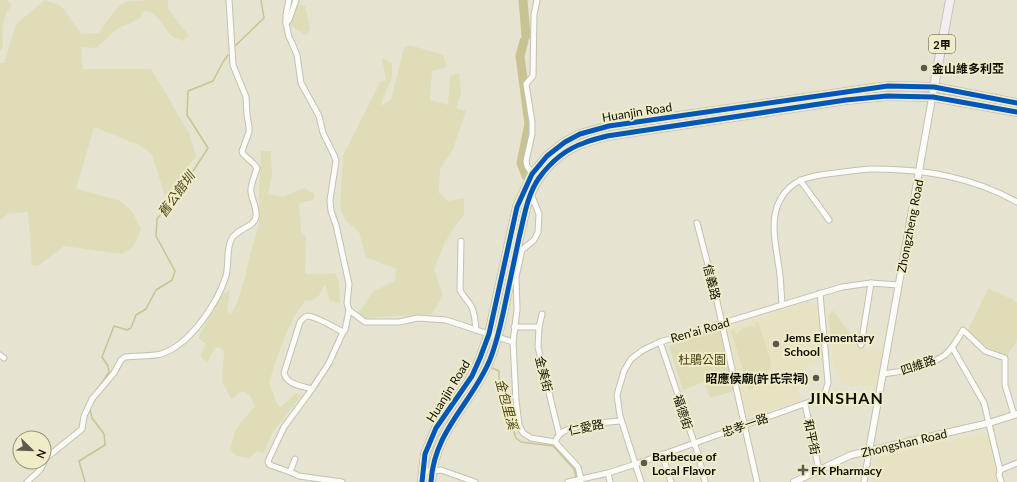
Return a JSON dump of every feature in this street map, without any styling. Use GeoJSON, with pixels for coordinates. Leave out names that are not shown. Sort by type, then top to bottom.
{"type":"FeatureCollection","features":[{"type":"Feature","properties":{"kind":"main road","name":"Zhongzheng Road"},"geometry":{"type":"LineString","coordinates":[[934,87],[950,0]]}},
{"type":"Feature","properties":{"kind":"main road","name":"Huanjin Road"},"geometry":{"type":"LineString","coordinates":[[422,482],[422,472],[426,454],[436,428],[472,376],[489,334],[517,207],[547,156],[564,142],[580,134],[609,126],[888,86],[934,87],[1017,103]]}},
{"type":"Feature","properties":{"kind":"main road","name":"Huanjin Road"},"geometry":{"type":"LineString","coordinates":[[431,482],[431,471],[436,452],[445,432],[480,379],[488,363],[498,336],[524,214],[536,176],[563,154],[583,143],[607,136],[846,100],[887,96],[933,97],[1017,112]]}},
{"type":"Feature","properties":{"kind":"street"},"geometry":{"type":"LineString","coordinates":[[27,482],[40,470],[46,458],[82,428],[84,416],[92,399],[114,373],[121,360],[125,357],[155,356],[187,340],[206,316],[225,279],[227,271],[227,254],[233,236],[254,221],[256,209],[251,189],[257,168],[242,154],[249,132],[249,127],[246,96],[233,65],[229,0]]}},
{"type":"Feature","properties":{"kind":"street"},"geometry":{"type":"LineString","coordinates":[[289,0],[286,23],[289,37],[297,54],[301,84],[319,116],[323,134],[336,161],[331,192],[331,205],[349,284],[347,303],[349,310],[345,330],[330,363],[284,427],[268,459],[268,462],[307,479],[342,482]]}},
{"type":"Feature","properties":{"kind":"street"},"geometry":{"type":"LineString","coordinates":[[286,23],[289,20],[296,0]]}},
{"type":"Feature","properties":{"kind":"street"},"geometry":{"type":"LineString","coordinates":[[536,176],[527,166],[526,161],[532,134],[532,122],[526,84],[533,76],[534,15],[537,0]]}},
{"type":"Feature","properties":{"kind":"street","name":"Zhongzheng Road"},"geometry":{"type":"LineString","coordinates":[[869,451],[934,87]]}},
{"type":"Feature","properties":{"kind":"street"},"geometry":{"type":"LineString","coordinates":[[782,305],[774,225],[775,212],[779,200],[785,192],[800,180],[822,174],[872,169],[920,170],[963,180],[1017,202]]}},
{"type":"Feature","properties":{"kind":"street"},"geometry":{"type":"LineString","coordinates":[[800,180],[829,220]]}},
{"type":"Feature","properties":{"kind":"street"},"geometry":{"type":"LineString","coordinates":[[531,194],[539,214],[538,232],[534,240],[522,250],[516,277],[517,310],[513,342],[519,425],[523,433],[531,438],[555,442],[578,466],[581,480]]}},
{"type":"Feature","properties":{"kind":"street","name":"信義路"},"geometry":{"type":"LineString","coordinates":[[697,223],[722,324],[757,482]]}},
{"type":"Feature","properties":{"kind":"street"},"geometry":{"type":"LineString","coordinates":[[461,241],[460,290],[463,297],[470,304],[473,310],[476,330]]}},
{"type":"Feature","properties":{"kind":"street"},"geometry":{"type":"LineString","coordinates":[[861,345],[871,283]]}},
{"type":"Feature","properties":{"kind":"street","name":"Ren'ai Road"},"geometry":{"type":"LineString","coordinates":[[641,482],[621,420],[617,395],[624,370],[631,359],[642,350],[660,342],[842,287],[871,283],[898,285]]}},
{"type":"Feature","properties":{"kind":"street","name":"忠孝一路"},"geometry":{"type":"LineString","coordinates":[[568,482],[608,473],[636,464],[693,442],[818,399],[825,393],[828,383],[820,293]]}},
{"type":"Feature","properties":{"kind":"street"},"geometry":{"type":"LineString","coordinates":[[349,310],[365,322],[399,322],[418,318],[446,320],[513,342]]}},
{"type":"Feature","properties":{"kind":"street","name":"金美街"},"geometry":{"type":"LineString","coordinates":[[542,314],[539,327],[538,347],[559,434]]}},
{"type":"Feature","properties":{"kind":"street"},"geometry":{"type":"LineString","coordinates":[[312,389],[288,381],[284,373],[300,322],[308,316],[343,332]]}},
{"type":"Feature","properties":{"kind":"street"},"geometry":{"type":"LineString","coordinates":[[514,327],[539,327]]}},
{"type":"Feature","properties":{"kind":"street","name":"四維路"},"geometry":{"type":"LineString","coordinates":[[883,374],[899,372],[932,362],[944,355],[952,347],[963,330],[985,351],[1005,358],[1006,385],[1015,415]]}},
{"type":"Feature","properties":{"kind":"street","name":"福德街"},"geometry":{"type":"LineString","coordinates":[[660,342],[705,482]]}},
{"type":"Feature","properties":{"kind":"street"},"geometry":{"type":"LineString","coordinates":[[952,347],[984,403],[1000,470],[999,475],[1001,482]]}},
{"type":"Feature","properties":{"kind":"street","name":"和平街"},"geometry":{"type":"LineString","coordinates":[[805,404],[819,470]]}},
{"type":"Feature","properties":{"kind":"street","name":"Zhongshan Road"},"geometry":{"type":"LineString","coordinates":[[794,482],[851,455],[989,423],[1015,415]]}},
{"type":"Feature","properties":{"kind":"street","name":"仁愛路"},"geometry":{"type":"LineString","coordinates":[[555,442],[559,434],[566,430],[592,424],[621,420]]}},
{"type":"Feature","properties":{"kind":"street"},"geometry":{"type":"LineString","coordinates":[[864,482],[869,451]]}},
{"type":"Feature","properties":{"kind":"street"},"geometry":{"type":"LineString","coordinates":[[662,454],[671,482]]}},
{"type":"Feature","properties":{"kind":"street"},"geometry":{"type":"LineString","coordinates":[[290,472],[295,459]]}},
{"type":"Feature","properties":{"kind":"street"},"geometry":{"type":"LineString","coordinates":[[1000,470],[1017,462]]}},
{"type":"Feature","properties":{"kind":"street"},"geometry":{"type":"LineString","coordinates":[[422,472],[441,470],[475,482]]}},
{"type":"Feature","properties":{"kind":"street"},"geometry":{"type":"LineString","coordinates":[[608,473],[610,482]]}},
{"type":"Feature","properties":{"kind":"shaded area","name":"Jems Elementary School"},"geometry":{"type":"Polygon","coordinates":[[[810,301],[817,306],[823,359],[794,375],[801,401],[747,417],[727,329],[810,301]]]}},
{"type":"Feature","properties":{"kind":"shaded area"},"geometry":{"type":"Polygon","coordinates":[[[833,309],[863,348],[883,351],[876,388],[858,384],[857,387],[843,385],[834,368],[827,315],[833,309]]]}},
{"type":"Feature","properties":{"kind":"shaded area"},"geometry":{"type":"Polygon","coordinates":[[[983,433],[989,437],[996,482],[871,482],[876,458],[983,433]]]}},
{"type":"Feature","properties":{"kind":"green space"},"geometry":{"type":"Polygon","coordinates":[[[0,0],[7,0],[12,5],[4,20],[3,48],[0,50],[0,0]]]}},
{"type":"Feature","properties":{"kind":"green space"},"geometry":{"type":"Polygon","coordinates":[[[45,0],[61,6],[81,34],[99,33],[114,11],[126,2],[141,0],[168,0],[168,9],[189,36],[183,41],[171,35],[153,13],[144,11],[139,19],[117,29],[96,48],[81,47],[83,69],[151,69],[189,133],[196,156],[165,196],[152,154],[139,145],[94,127],[76,189],[118,200],[131,210],[141,229],[134,246],[122,254],[64,246],[38,266],[32,265],[28,212],[8,214],[0,220],[0,63],[4,63],[16,24],[45,0]]]}},
{"type":"Feature","properties":{"kind":"green space"},"geometry":{"type":"Polygon","coordinates":[[[296,4],[305,6],[310,29],[306,35],[289,25],[296,4]]]}},
{"type":"Feature","properties":{"kind":"green space"},"geometry":{"type":"Polygon","coordinates":[[[410,45],[443,55],[447,67],[432,71],[430,100],[448,105],[450,76],[459,73],[461,93],[456,108],[466,111],[453,149],[440,169],[439,193],[448,201],[464,198],[464,214],[445,242],[434,269],[443,295],[432,314],[364,318],[357,314],[374,291],[395,281],[396,269],[366,257],[359,232],[345,220],[340,208],[343,156],[381,81],[386,81],[382,58],[392,63],[392,77],[380,106],[391,100],[404,48],[410,45]]]}},
{"type":"Feature","properties":{"kind":"green space"},"geometry":{"type":"Polygon","coordinates":[[[261,151],[271,151],[272,175],[268,194],[283,197],[304,188],[315,194],[313,200],[299,203],[301,231],[306,238],[305,274],[335,273],[339,282],[340,303],[330,301],[325,284],[318,297],[310,301],[306,300],[294,318],[284,339],[269,382],[277,404],[281,407],[296,393],[301,396],[273,432],[263,453],[258,451],[249,458],[237,456],[230,450],[236,429],[255,406],[249,394],[242,391],[231,399],[222,381],[224,351],[219,347],[215,348],[207,363],[200,356],[206,344],[199,339],[200,334],[223,293],[230,291],[227,311],[231,314],[237,303],[259,224],[261,151]]]}},
{"type":"Feature","properties":{"kind":"green space"},"geometry":{"type":"Polygon","coordinates":[[[988,289],[1012,299],[1017,303],[1017,341],[1007,356],[976,341],[968,330],[988,289]]]}},
{"type":"Feature","properties":{"kind":"green space"},"geometry":{"type":"Polygon","coordinates":[[[833,311],[850,333],[847,342],[832,340],[828,316],[833,311]]]}},
{"type":"Feature","properties":{"kind":"green space"},"geometry":{"type":"Polygon","coordinates":[[[758,322],[771,365],[766,375],[763,377],[751,377],[754,388],[749,390],[731,331],[735,331],[736,335],[745,327],[751,326],[757,328],[755,323],[758,322]]]}},
{"type":"Feature","properties":{"kind":"green space","name":"杜鵑公園"},"geometry":{"type":"Polygon","coordinates":[[[719,327],[734,391],[710,398],[704,382],[683,390],[669,346],[719,327]]]}},
{"type":"Feature","properties":{"kind":"waterway","name":"舊公館圳"},"geometry":{"type":"LineString","coordinates":[[235,46],[264,18],[261,0]]}},
{"type":"Feature","properties":{"kind":"waterway"},"geometry":{"type":"LineString","coordinates":[[523,0],[526,36]]}},
{"type":"Feature","properties":{"kind":"waterway"},"geometry":{"type":"LineString","coordinates":[[524,41],[520,56],[529,124],[521,163],[526,176]]}},
{"type":"Feature","properties":{"kind":"waterway","name":"舊公館圳"},"geometry":{"type":"LineString","coordinates":[[97,390],[109,372],[108,366],[102,357],[114,326],[127,330],[131,328],[136,315],[146,309],[156,290],[172,280],[175,271],[156,236],[157,219],[186,182],[208,148],[187,115],[188,91],[213,81],[228,55]]}},
{"type":"Feature","properties":{"kind":"waterway","name":"金包里溪"},"geometry":{"type":"LineString","coordinates":[[492,368],[499,371],[499,382],[508,407],[516,438],[521,442],[553,446],[574,469],[576,477]]}},
{"type":"Feature","properties":{"kind":"waterway","name":"舊公館圳"},"geometry":{"type":"LineString","coordinates":[[85,482],[79,461],[105,445],[104,434],[92,418],[90,409]]}},
{"type":"Feature","properties":{"kind":"cycle path"},"geometry":{"type":"LineString","coordinates":[[422,482],[425,454],[436,428],[472,376],[489,334],[517,207],[532,174],[547,156],[565,142],[580,134],[609,126],[888,86],[934,87],[1017,103]]}},
{"type":"Feature","properties":{"kind":"cycle path"},"geometry":{"type":"LineString","coordinates":[[431,482],[438,448],[445,434],[480,379],[488,364],[498,337],[524,215],[529,199],[543,172],[553,162],[571,149],[592,140],[607,136],[846,100],[887,96],[933,97],[1017,112]]}},
{"type":"Feature","properties":{"kind":"place","name":"金山維多利亞"},"geometry":{"type":"Point","coordinates":[924,68]}},
{"type":"Feature","properties":{"kind":"place","name":"Jems Elementary School"},"geometry":{"type":"Point","coordinates":[776,344]}},
{"type":"Feature","properties":{"kind":"place","name":"昭應侯廟(許氏宗祠)"},"geometry":{"type":"Point","coordinates":[816,378]}},
{"type":"Feature","properties":{"kind":"place","name":"Barbecue of Local Flavor"},"geometry":{"type":"Point","coordinates":[644,463]}},
{"type":"Feature","properties":{"kind":"place","name":"FK Pharmacy"},"geometry":{"type":"Point","coordinates":[803,470]}},
{"type":"Feature","properties":{"kind":"district","name":"JINSHAN"},"geometry":{"type":"Point","coordinates":[846,397]}}]}
